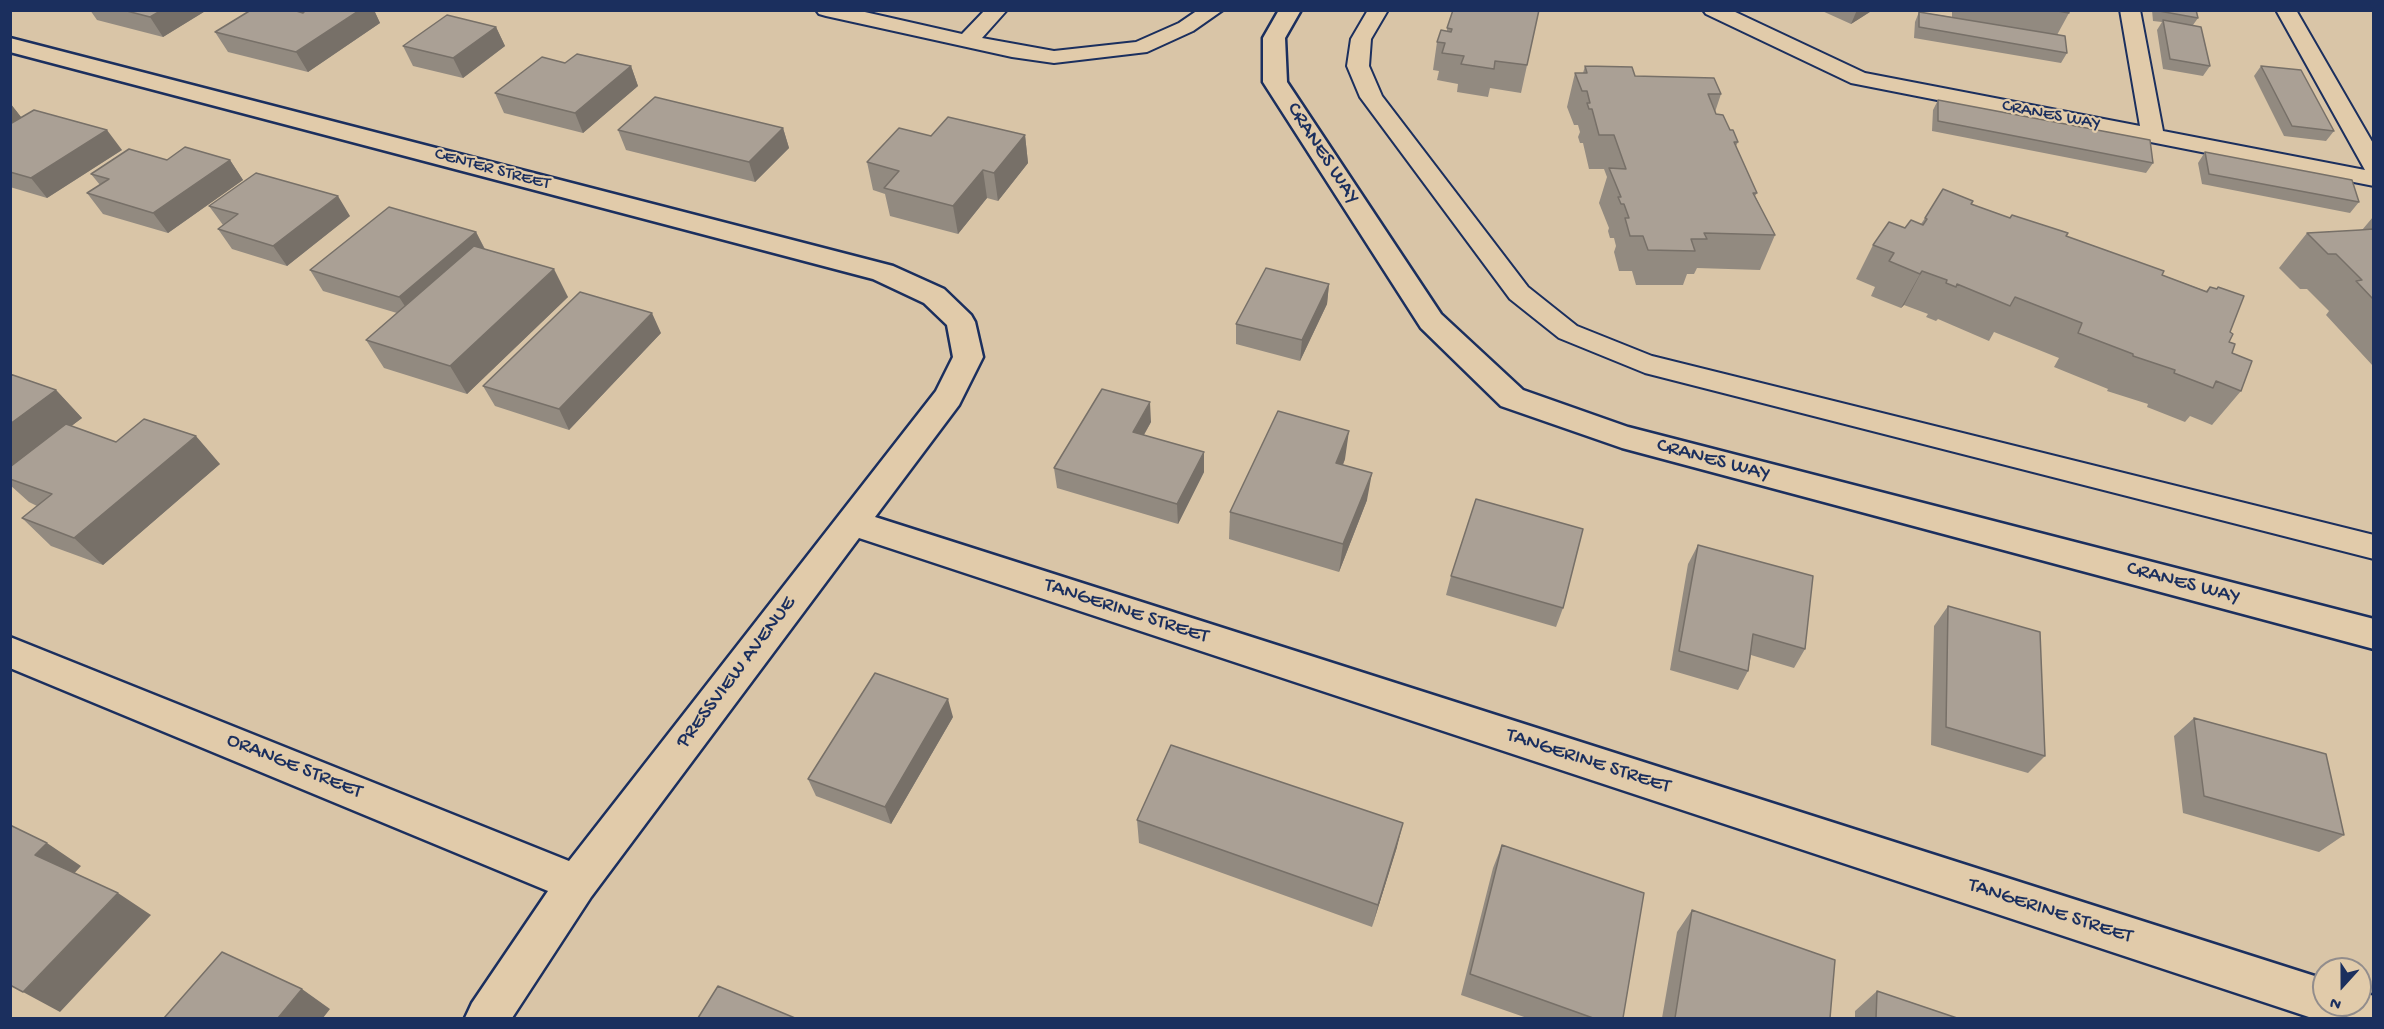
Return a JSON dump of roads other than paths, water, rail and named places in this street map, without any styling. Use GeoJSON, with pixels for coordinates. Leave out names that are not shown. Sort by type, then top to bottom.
{"type":"FeatureCollection","features":[{"type":"Feature","properties":{"kind":"street","name":"CRANES WAY"},"geometry":{"type":"LineString","coordinates":[[1290,10],[1275,38],[1275,82],[1431,321],[1512,398],[1622,437],[2373,634]]}},
{"type":"Feature","properties":{"kind":"street","name":"CENTER STREET"},"geometry":{"type":"LineString","coordinates":[[10,45],[883,272],[934,296],[962,322]]}},
{"type":"Feature","properties":{"kind":"street","name":"PRESSVIEW AVENUE"},"geometry":{"type":"LineString","coordinates":[[487,1018],[577,883],[948,397],[968,357],[962,322]]}},
{"type":"Feature","properties":{"kind":"street","name":"TANGERINE STREET"},"geometry":{"type":"LineString","coordinates":[[852,523],[2312,997]]}},
{"type":"Feature","properties":{"kind":"street","name":"ORANGE STREET"},"geometry":{"type":"LineString","coordinates":[[10,652],[577,883]]}},
{"type":"Feature","properties":{"kind":"lane"},"geometry":{"type":"LineString","coordinates":[[826,10],[1012,51],[1054,57],[1140,48],[1186,27],[1213,10]]}},
{"type":"Feature","properties":{"kind":"lane"},"geometry":{"type":"LineString","coordinates":[[967,41],[997,10]]}},
{"type":"Feature","properties":{"kind":"lane"},"geometry":{"type":"LineString","coordinates":[[1378,10],[1361,39],[1358,66],[1371,97],[1519,292],[1568,332],[1645,364],[2373,547]]}},
{"type":"Feature","properties":{"kind":"lane","name":"CRANES WAY"},"geometry":{"type":"LineString","coordinates":[[1713,10],[1859,78],[2373,179]]}},
{"type":"Feature","properties":{"kind":"lane"},"geometry":{"type":"LineString","coordinates":[[2130,10],[2153,136]]}},
{"type":"Feature","properties":{"kind":"lane"},"geometry":{"type":"LineString","coordinates":[[2286,10],[2373,166]]}}]}
